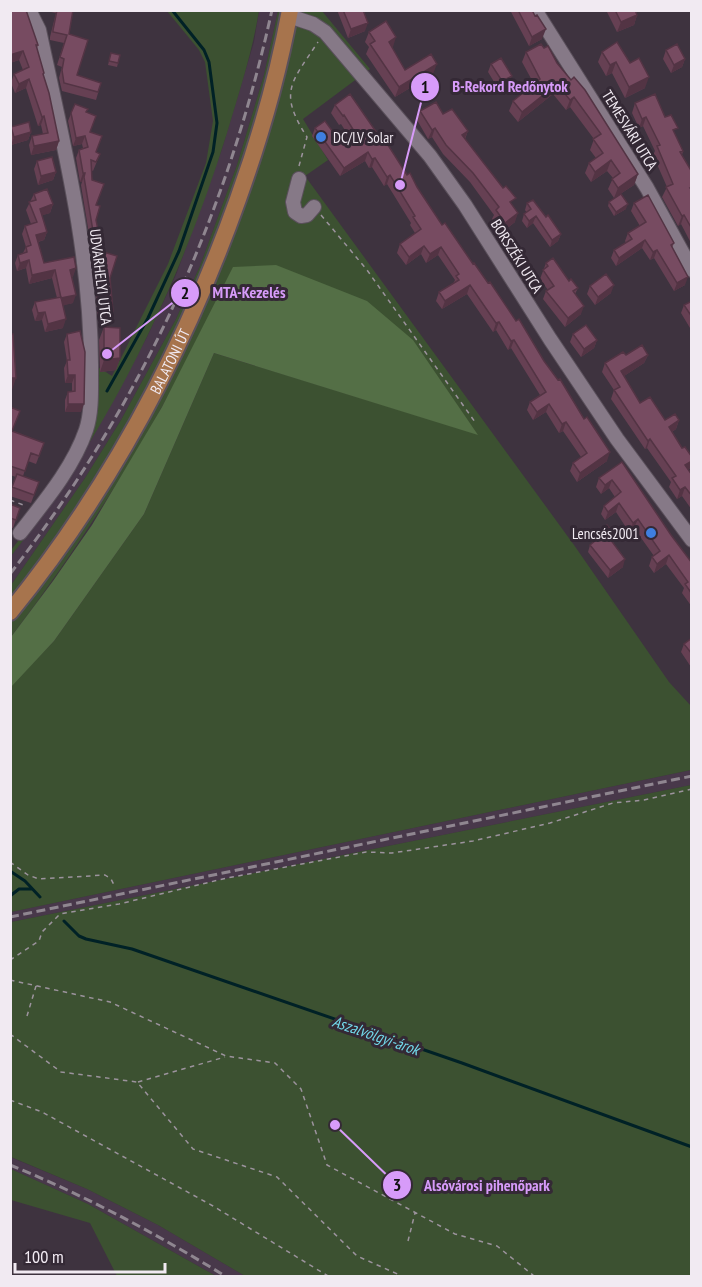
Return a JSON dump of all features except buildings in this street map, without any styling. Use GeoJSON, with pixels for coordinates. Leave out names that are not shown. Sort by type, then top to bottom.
{"type":"FeatureCollection","features":[{"type":"Feature","properties":{"kind":"main road","name":"BALATONI ÚT"},"geometry":{"type":"LineString","coordinates":[[10,612],[50,561],[106,477],[151,399],[186,330],[217,256],[259,138],[271,96],[289,13]]}},
{"type":"Feature","properties":{"kind":"street","name":"UDVARHELYI UTCA"},"geometry":{"type":"LineString","coordinates":[[20,533],[61,478],[87,428],[90,406],[91,342],[79,233],[39,30],[29,10]]}},
{"type":"Feature","properties":{"kind":"street"},"geometry":{"type":"LineString","coordinates":[[35,10],[39,30]]}},
{"type":"Feature","properties":{"kind":"street","name":"TEMESVÁRI UTCA"},"geometry":{"type":"LineString","coordinates":[[535,10],[647,188],[692,270]]}},
{"type":"Feature","properties":{"kind":"street","name":"BORSZÉKI UTCA"},"geometry":{"type":"LineString","coordinates":[[289,13],[325,32],[430,156],[465,205],[617,439],[692,540]]}},
{"type":"Feature","properties":{"kind":"street"},"geometry":{"type":"LineString","coordinates":[[299,179],[293,202],[295,212],[301,216],[307,215],[314,207]]}},
{"type":"Feature","properties":{"kind":"path"},"geometry":{"type":"LineString","coordinates":[[299,179],[300,158],[307,137],[291,110],[290,92],[293,82],[325,32]]}},
{"type":"Feature","properties":{"kind":"path"},"geometry":{"type":"LineString","coordinates":[[314,207],[367,270],[475,422]]}},
{"type":"Feature","properties":{"kind":"path"},"geometry":{"type":"LineString","coordinates":[[10,500],[38,510]]}},
{"type":"Feature","properties":{"kind":"path"},"geometry":{"type":"LineString","coordinates":[[10,960],[39,941],[42,933],[60,914],[119,904],[227,878],[366,852],[392,853],[473,841],[550,823],[613,803],[644,800],[692,789]]}},
{"type":"Feature","properties":{"kind":"path"},"geometry":{"type":"LineString","coordinates":[[10,862],[28,875],[39,879],[105,875],[111,879],[115,887]]}},
{"type":"Feature","properties":{"kind":"path"},"geometry":{"type":"LineString","coordinates":[[10,980],[110,1002],[227,1056],[275,1063],[301,1089],[327,1165],[455,1234],[496,1246],[534,1276]]}},
{"type":"Feature","properties":{"kind":"path"},"geometry":{"type":"LineString","coordinates":[[27,1016],[36,985]]}},
{"type":"Feature","properties":{"kind":"path"},"geometry":{"type":"LineString","coordinates":[[10,1034],[61,1072],[137,1082],[227,1056]]}},
{"type":"Feature","properties":{"kind":"path"},"geometry":{"type":"LineString","coordinates":[[137,1082],[192,1149],[277,1177],[357,1256],[402,1276]]}},
{"type":"Feature","properties":{"kind":"path"},"geometry":{"type":"LineString","coordinates":[[10,1100],[42,1112],[213,1206],[328,1276]]}},
{"type":"Feature","properties":{"kind":"path"},"geometry":{"type":"LineString","coordinates":[[408,1241],[415,1212]]}},
{"type":"Feature","properties":{"kind":"shaded area"},"geometry":{"type":"Polygon","coordinates":[[[259,11],[278,11],[264,75],[237,165],[200,266],[176,319],[121,420],[85,478],[11,585],[11,556],[87,447],[146,339],[176,275],[221,152],[254,42],[259,11]]]}},
{"type":"Feature","properties":{"kind":"shaded area"},"geometry":{"type":"Polygon","coordinates":[[[691,770],[691,785],[11,922],[11,912],[691,770]]]}},
{"type":"Feature","properties":{"kind":"shaded area"},"geometry":{"type":"Polygon","coordinates":[[[10,1157],[87,1189],[158,1225],[245,1276],[216,1276],[88,1204],[11,1169],[10,1157]]]}},
{"type":"Feature","properties":{"kind":"green space"},"geometry":{"type":"Polygon","coordinates":[[[167,11],[259,11],[249,58],[227,133],[187,245],[164,300],[110,408],[46,509],[11,556],[11,550],[31,523],[73,448],[83,417],[85,402],[82,357],[112,376],[168,264],[206,163],[213,121],[205,62],[199,50],[167,11]]]}},
{"type":"Feature","properties":{"kind":"green space"},"geometry":{"type":"Polygon","coordinates":[[[278,11],[322,11],[370,69],[303,119],[328,160],[305,176],[574,545],[669,682],[691,706],[691,770],[11,912],[10,687],[54,641],[144,514],[214,353],[477,434],[234,267],[172,388],[128,465],[72,552],[11,637],[11,585],[85,478],[121,420],[176,319],[200,266],[237,165],[264,75],[278,11]]]}},
{"type":"Feature","properties":{"kind":"green space"},"geometry":{"type":"Polygon","coordinates":[[[276,265],[367,301],[413,340],[478,435],[214,353],[144,514],[54,641],[11,687],[11,637],[92,525],[162,407],[233,267],[276,265]]]}},
{"type":"Feature","properties":{"kind":"green space"},"geometry":{"type":"Polygon","coordinates":[[[691,785],[691,1276],[245,1276],[158,1225],[87,1189],[11,1157],[11,922],[691,785]]]}},
{"type":"Feature","properties":{"kind":"green space"},"geometry":{"type":"Polygon","coordinates":[[[11,1169],[88,1204],[216,1276],[117,1276],[90,1223],[11,1200],[11,1169]]]}},
{"type":"Feature","properties":{"kind":"waterway"},"geometry":{"type":"LineString","coordinates":[[107,391],[148,318],[179,251],[213,152],[217,123],[209,62],[204,50],[172,10]]}},
{"type":"Feature","properties":{"kind":"waterway","name":"Aszalvölgyi-árok"},"geometry":{"type":"LineString","coordinates":[[10,871],[25,881],[40,897]]}},
{"type":"Feature","properties":{"kind":"waterway"},"geometry":{"type":"LineString","coordinates":[[10,896],[19,889],[32,889]]}},
{"type":"Feature","properties":{"kind":"waterway","name":"Aszalvölgyi-árok"},"geometry":{"type":"LineString","coordinates":[[64,921],[79,936],[86,939],[132,949],[462,1063],[692,1147]]}},
{"type":"Feature","properties":{"kind":"railway"},"geometry":{"type":"LineString","coordinates":[[10,574],[57,510],[100,444],[173,307],[230,163],[253,87],[272,10]]}},
{"type":"Feature","properties":{"kind":"railway"},"geometry":{"type":"LineString","coordinates":[[10,917],[692,776]]}},
{"type":"Feature","properties":{"kind":"railway"},"geometry":{"type":"LineString","coordinates":[[10,1165],[120,1216],[225,1276]]}},
{"type":"Feature","properties":{"kind":"place","name":"DC/LV Solar"},"geometry":{"type":"Point","coordinates":[321,137]}},
{"type":"Feature","properties":{"kind":"place","name":"B-Rekord Redőnytok"},"geometry":{"type":"Point","coordinates":[400,185]}},
{"type":"Feature","properties":{"kind":"place","name":"MTA-Kezelés"},"geometry":{"type":"Point","coordinates":[107,354]}},
{"type":"Feature","properties":{"kind":"place","name":"Lencsés2001"},"geometry":{"type":"Point","coordinates":[651,533]}},
{"type":"Feature","properties":{"kind":"place","name":"Alsóvárosi pihenőpark"},"geometry":{"type":"Point","coordinates":[335,1125]}}]}
